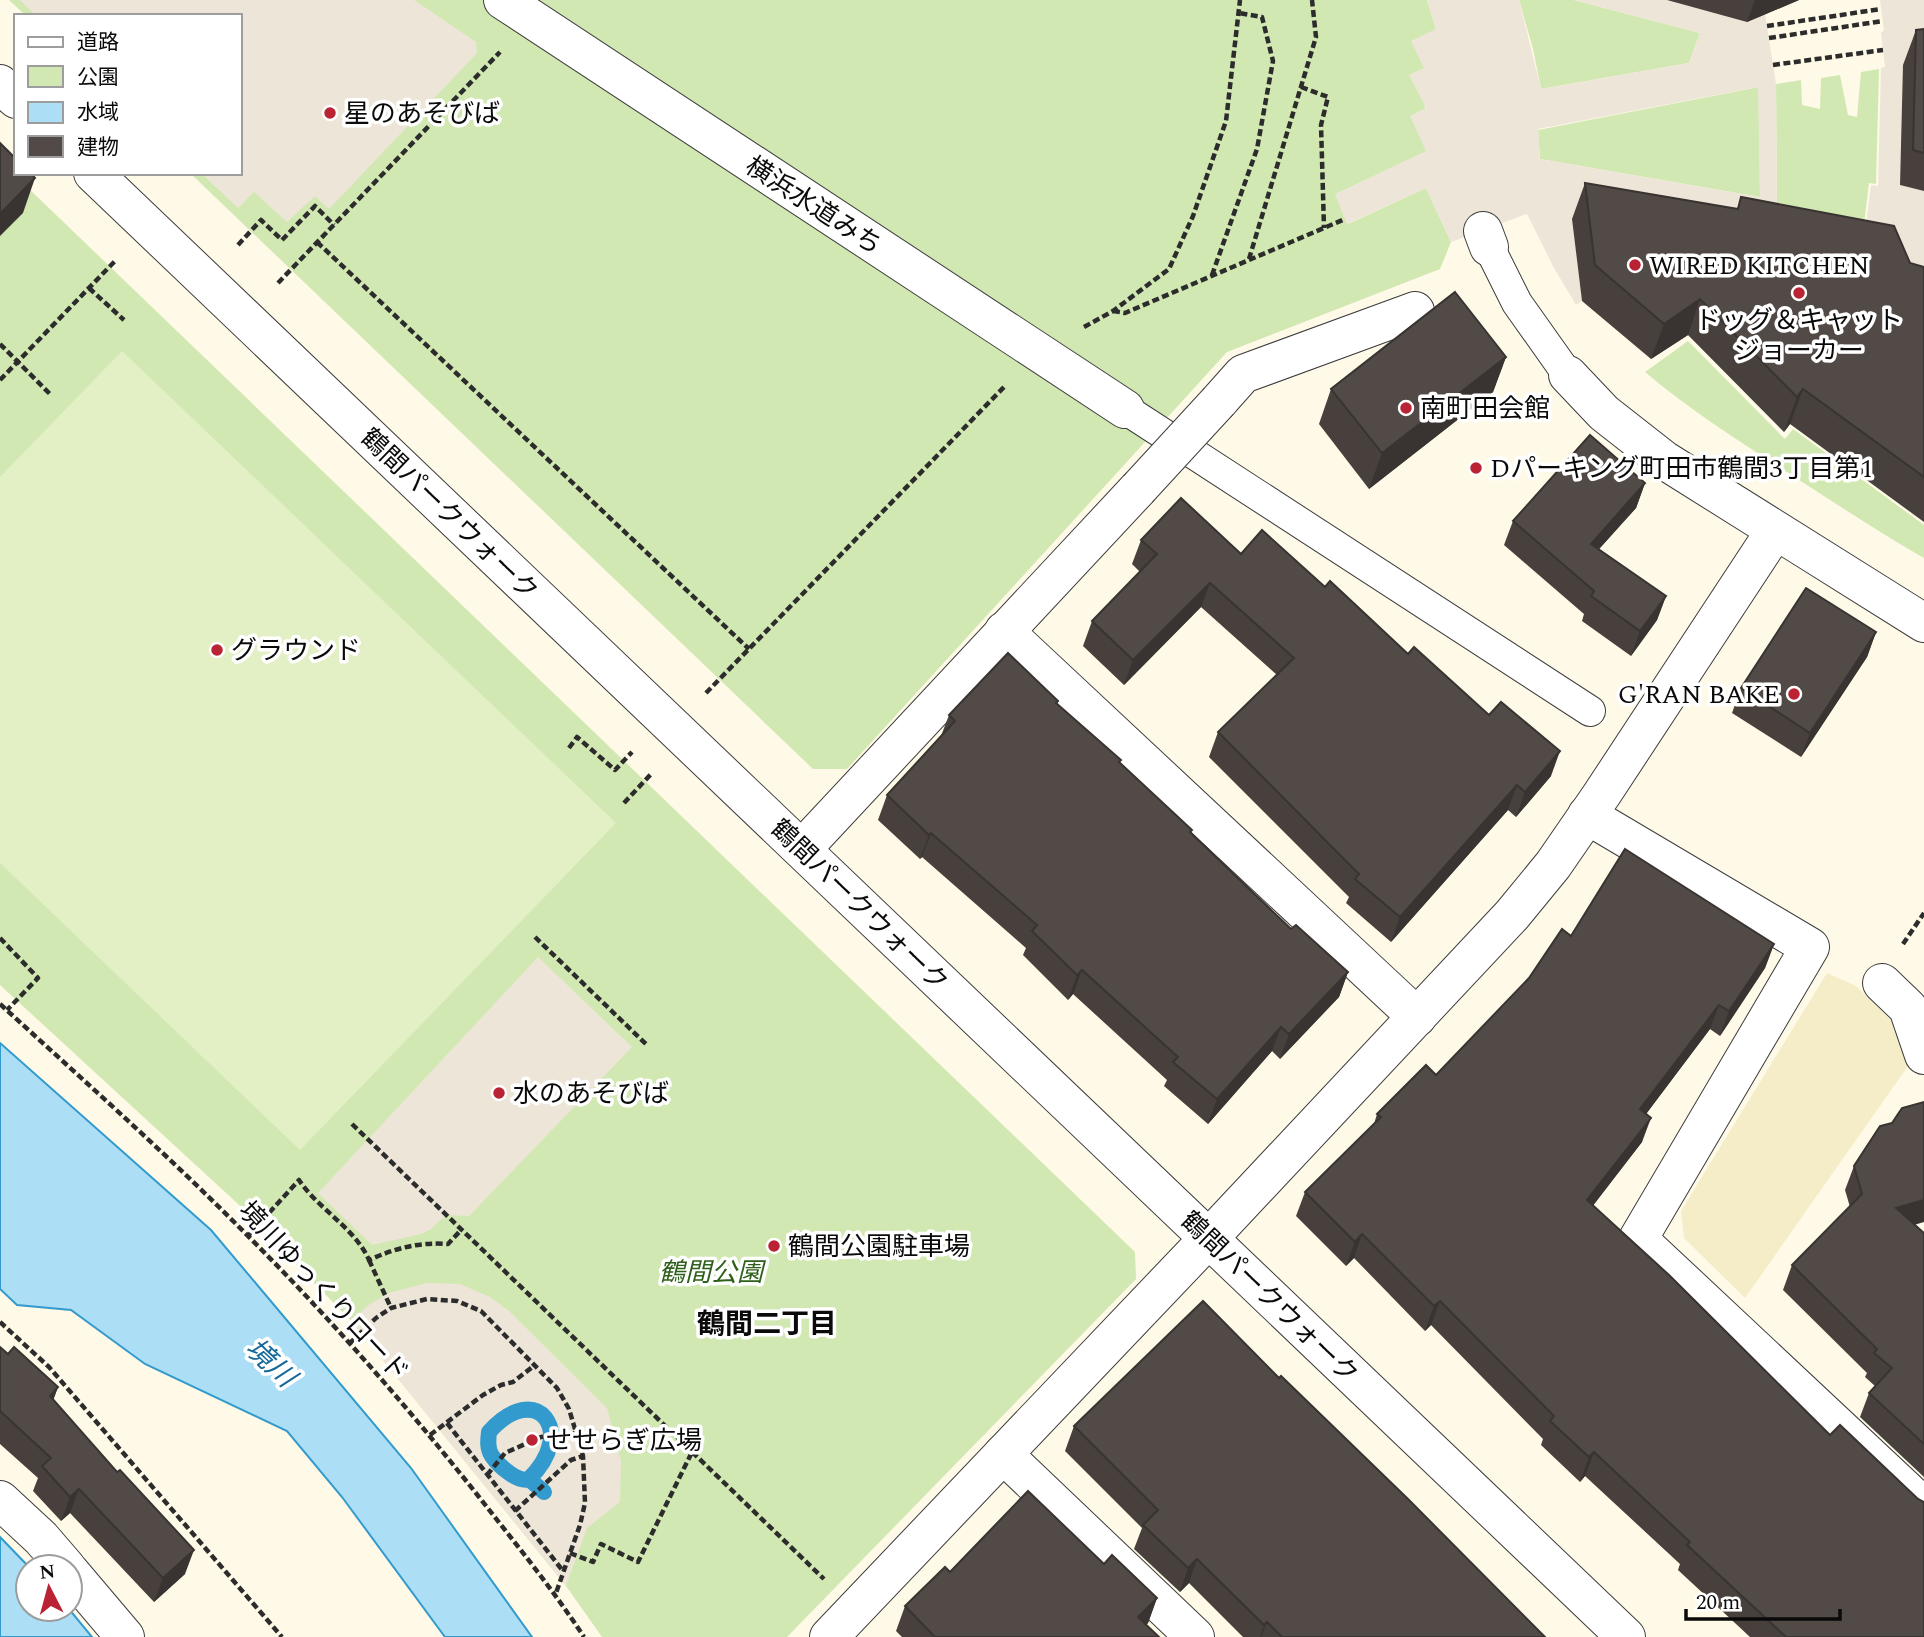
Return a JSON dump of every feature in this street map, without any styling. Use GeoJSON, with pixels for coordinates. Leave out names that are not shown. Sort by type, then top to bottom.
{"type":"FeatureCollection","features":[{"type":"Feature","properties":{"kind":"street","name":"横浜水道みち"},"geometry":{"type":"LineString","coordinates":[[518,10],[1125,409]]}},
{"type":"Feature","properties":{"kind":"street"},"geometry":{"type":"LineString","coordinates":[[0,84],[14,97]]}},
{"type":"Feature","properties":{"kind":"street","name":"鶴間パークウォーク"},"geometry":{"type":"LineString","coordinates":[[95,175],[1626,1637]]}},
{"type":"Feature","properties":{"kind":"street"},"geometry":{"type":"LineString","coordinates":[[802,849],[1243,374],[1415,311]]}},
{"type":"Feature","properties":{"kind":"street"},"geometry":{"type":"LineString","coordinates":[[1568,375],[1604,413],[1664,460],[1924,623]]}},
{"type":"Feature","properties":{"kind":"street"},"geometry":{"type":"LineString","coordinates":[[829,1637],[1512,915],[1553,865],[1595,805],[1775,531]]}},
{"type":"Feature","properties":{"kind":"street"},"geometry":{"type":"LineString","coordinates":[[1004,631],[1417,1017]]}},
{"type":"Feature","properties":{"kind":"street"},"geometry":{"type":"LineString","coordinates":[[1595,805],[1810,947],[1638,1239],[1924,1507]]}},
{"type":"Feature","properties":{"kind":"street"},"geometry":{"type":"LineString","coordinates":[[1882,983],[1908,1008],[1924,1055]]}},
{"type":"Feature","properties":{"kind":"street"},"geometry":{"type":"LineString","coordinates":[[1003,1454],[1195,1637]]}},
{"type":"Feature","properties":{"kind":"street"},"geometry":{"type":"LineString","coordinates":[[0,1500],[54,1553]]}},
{"type":"Feature","properties":{"kind":"street"},"geometry":{"type":"LineString","coordinates":[[84,1589],[125,1637]]}},
{"type":"Feature","properties":{"kind":"lane"},"geometry":{"type":"LineString","coordinates":[[1487,258],[1568,375]]}},
{"type":"Feature","properties":{"kind":"lane"},"geometry":{"type":"LineString","coordinates":[[1125,409],[1590,711]]}},
{"type":"Feature","properties":{"kind":"path"},"geometry":{"type":"LineString","coordinates":[[1249,259],[1316,37],[1312,0]]}},
{"type":"Feature","properties":{"kind":"path"},"geometry":{"type":"LineString","coordinates":[[1767,26],[1881,9]]}},
{"type":"Feature","properties":{"kind":"path"},"geometry":{"type":"LineString","coordinates":[[278,284],[334,225],[518,10]]}},
{"type":"Feature","properties":{"kind":"path"},"geometry":{"type":"LineString","coordinates":[[1212,275],[1257,149],[1273,61],[1262,17],[1240,13]]}},
{"type":"Feature","properties":{"kind":"path"},"geometry":{"type":"LineString","coordinates":[[1769,37],[1883,21]]}},
{"type":"Feature","properties":{"kind":"path"},"geometry":{"type":"LineString","coordinates":[[1773,65],[1883,50]]}},
{"type":"Feature","properties":{"kind":"path"},"geometry":{"type":"LineString","coordinates":[[1301,87],[1328,97],[1321,125],[1324,228]]}},
{"type":"Feature","properties":{"kind":"path"},"geometry":{"type":"LineString","coordinates":[[237,245],[261,220],[282,240],[315,206],[334,225]]}},
{"type":"Feature","properties":{"kind":"path"},"geometry":{"type":"LineString","coordinates":[[1113,311],[1125,313],[1345,219]]}},
{"type":"Feature","properties":{"kind":"path"},"geometry":{"type":"LineString","coordinates":[[317,242],[749,649]]}},
{"type":"Feature","properties":{"kind":"path"},"geometry":{"type":"LineString","coordinates":[[0,380],[116,260]]}},
{"type":"Feature","properties":{"kind":"path"},"geometry":{"type":"LineString","coordinates":[[89,288],[124,320]]}},
{"type":"Feature","properties":{"kind":"path"},"geometry":{"type":"LineString","coordinates":[[0,344],[51,395]]}},
{"type":"Feature","properties":{"kind":"path"},"geometry":{"type":"LineString","coordinates":[[569,748],[578,737],[615,770],[633,751]]}},
{"type":"Feature","properties":{"kind":"path"},"geometry":{"type":"LineString","coordinates":[[624,803],[654,771]]}},
{"type":"Feature","properties":{"kind":"path"},"geometry":{"type":"LineString","coordinates":[[0,937],[38,978],[7,1010]]}},
{"type":"Feature","properties":{"kind":"path"},"geometry":{"type":"LineString","coordinates":[[535,937],[648,1046]]}},
{"type":"Feature","properties":{"kind":"path","name":"境川ゆっくりロード"},"geometry":{"type":"LineString","coordinates":[[0,1004],[110,1103],[248,1236],[350,1343],[430,1435],[556,1594],[584,1637]]}},
{"type":"Feature","properties":{"kind":"path"},"geometry":{"type":"LineString","coordinates":[[352,1124],[821,1576]]}},
{"type":"Feature","properties":{"kind":"path"},"geometry":{"type":"LineString","coordinates":[[248,1236],[299,1180],[309,1196],[362,1245],[391,1308]]}},
{"type":"Feature","properties":{"kind":"path"},"geometry":{"type":"LineString","coordinates":[[369,1260],[407,1245],[448,1244],[461,1230]]}},
{"type":"Feature","properties":{"kind":"path"},"geometry":{"type":"LineString","coordinates":[[350,1343],[376,1318],[391,1308],[427,1299],[457,1301],[481,1311],[557,1388],[569,1409],[583,1456],[585,1503],[556,1594]]}},
{"type":"Feature","properties":{"kind":"path"},"geometry":{"type":"LineString","coordinates":[[0,1322],[49,1367],[282,1637]]}},
{"type":"Feature","properties":{"kind":"path"},"geometry":{"type":"LineString","coordinates":[[430,1435],[483,1395],[513,1382],[535,1365]]}},
{"type":"Feature","properties":{"kind":"path"},"geometry":{"type":"LineString","coordinates":[[447,1423],[564,1571]]}},
{"type":"Feature","properties":{"kind":"path"},"geometry":{"type":"LineString","coordinates":[[487,1475],[505,1453],[541,1437],[576,1433]]}},
{"type":"Feature","properties":{"kind":"path"},"geometry":{"type":"LineString","coordinates":[[570,1553],[593,1562],[601,1544],[638,1562],[692,1452]]}},
{"type":"Feature","properties":{"kind":"path"},"geometry":{"type":"LineString","coordinates":[[515,1511],[571,1460],[583,1456]]}},
{"type":"Feature","properties":{"kind":"shaded area","name":"星のあそびば"},"geometry":{"type":"Polygon","coordinates":[[[20,0],[414,0],[476,42],[477,53],[329,209],[315,196],[287,222],[254,192],[238,208],[203,175],[242,175],[242,14],[34,14],[20,0]]]}},
{"type":"Feature","properties":{"kind":"shaded area"},"geometry":{"type":"Polygon","coordinates":[[[1427,0],[1519,0],[1541,89],[1689,63],[1700,33],[1574,0],[1667,0],[1765,14],[1776,84],[1777,208],[1699,339],[1683,335],[1572,219],[1582,301],[1576,305],[1527,214],[1451,242],[1426,188],[1347,224],[1335,194],[1426,151],[1410,116],[1426,108],[1409,75],[1424,68],[1411,41],[1436,29],[1427,0]],[[1758,87],[1538,129],[1540,159],[1760,197],[1758,87]]]}},
{"type":"Feature","properties":{"kind":"shaded area"},"geometry":{"type":"Polygon","coordinates":[[[1880,0],[1924,0],[1924,62],[1901,152],[1900,185],[1924,191],[1924,306],[1866,224],[1871,185],[1878,186],[1881,68],[1885,67],[1880,0]]]}},
{"type":"Feature","properties":{"kind":"shaded area","name":"水のあそびば"},"geometry":{"type":"Polygon","coordinates":[[[538,957],[632,1047],[469,1216],[446,1215],[421,1234],[372,1245],[318,1193],[538,957]]]}},
{"type":"Feature","properties":{"kind":"shaded area"},"geometry":{"type":"Polygon","coordinates":[[[1827,973],[1856,986],[1892,1021],[1908,1066],[1745,1298],[1684,1238],[1681,1211],[1827,973]]]}},
{"type":"Feature","properties":{"kind":"shaded area","name":"せせらぎ広場"},"geometry":{"type":"Polygon","coordinates":[[[427,1283],[460,1284],[490,1297],[509,1311],[607,1408],[621,1461],[620,1502],[587,1528],[566,1586],[352,1322],[367,1306],[389,1293],[427,1283]]]}},
{"type":"Feature","properties":{"kind":"green space"},"geometry":{"type":"Polygon","coordinates":[[[9,0],[1427,0],[1436,29],[1424,68],[1426,151],[1348,224],[1426,188],[1451,242],[1440,269],[1227,352],[847,769],[813,769],[192,175],[242,175],[242,14],[24,14],[9,0]]]}},
{"type":"Feature","properties":{"kind":"green space"},"geometry":{"type":"Polygon","coordinates":[[[1519,0],[1574,0],[1700,33],[1689,63],[1541,89],[1519,0]]]}},
{"type":"Feature","properties":{"kind":"green space"},"geometry":{"type":"Polygon","coordinates":[[[1879,69],[1876,184],[1869,183],[1864,224],[1777,208],[1776,84],[1801,80],[1802,105],[1820,109],[1821,78],[1840,75],[1848,115],[1857,117],[1861,72],[1879,69]]]}},
{"type":"Feature","properties":{"kind":"green space"},"geometry":{"type":"Polygon","coordinates":[[[1759,87],[1760,197],[1540,159],[1538,130],[1759,87]]]}},
{"type":"Feature","properties":{"kind":"green space","name":"鶴間公園"},"geometry":{"type":"Polygon","coordinates":[[[0,161],[1135,1252],[1136,1279],[787,1637],[602,1637],[566,1586],[352,1322],[237,1203],[0,985],[0,161]]]}},
{"type":"Feature","properties":{"kind":"green space"},"geometry":{"type":"Polygon","coordinates":[[[1688,341],[1785,439],[1793,429],[1924,525],[1924,558],[1738,440],[1681,401],[1645,372],[1688,341]]]}},
{"type":"Feature","properties":{"kind":"green space","name":"グラウンド"},"geometry":{"type":"Polygon","coordinates":[[[122,351],[616,823],[300,1150],[0,863],[0,477],[122,351]]]}},
{"type":"Feature","properties":{"kind":"water","name":"境川"},"geometry":{"type":"Polygon","coordinates":[[[0,1043],[211,1230],[411,1468],[532,1637],[445,1637],[342,1497],[287,1431],[145,1364],[71,1310],[17,1305],[0,1289],[0,1043]]]}},
{"type":"Feature","properties":{"kind":"water"},"geometry":{"type":"Polygon","coordinates":[[[0,1537],[15,1553],[14,1623],[80,1623],[92,1637],[0,1637],[0,1537]]]}},
{"type":"Feature","properties":{"kind":"building"},"geometry":{"type":"Polygon","coordinates":[[[1924,29],[1924,153],[1913,150],[1916,30],[1924,29]]]}},
{"type":"Feature","properties":{"kind":"building"},"geometry":{"type":"Polygon","coordinates":[[[0,143],[14,157],[14,175],[33,175],[35,178],[0,214],[0,143]]]}},
{"type":"Feature","properties":{"kind":"building"},"geometry":{"type":"Polygon","coordinates":[[[1585,183],[1738,209],[1741,197],[1894,226],[1910,263],[1924,267],[1924,477],[1803,389],[1797,397],[1700,299],[1664,324],[1595,265],[1585,183]]]}},
{"type":"Feature","properties":{"kind":"building","name":"南町田会館"},"geometry":{"type":"Polygon","coordinates":[[[1455,292],[1506,357],[1382,453],[1331,389],[1455,292]]]}},
{"type":"Feature","properties":{"kind":"building"},"geometry":{"type":"Polygon","coordinates":[[[1590,435],[1645,483],[1591,544],[1666,596],[1640,631],[1591,596],[1594,591],[1513,521],[1590,435]]]}},
{"type":"Feature","properties":{"kind":"building"},"geometry":{"type":"Polygon","coordinates":[[[1181,498],[1241,554],[1262,530],[1325,587],[1330,581],[1408,654],[1414,647],[1489,715],[1501,702],[1560,751],[1525,792],[1517,785],[1400,917],[1355,879],[1359,874],[1218,732],[1294,658],[1210,583],[1133,660],[1092,621],[1157,554],[1141,540],[1181,498]]]}},
{"type":"Feature","properties":{"kind":"building"},"geometry":{"type":"Polygon","coordinates":[[[1806,588],[1876,632],[1810,733],[1741,688],[1806,588]]]}},
{"type":"Feature","properties":{"kind":"building"},"geometry":{"type":"Polygon","coordinates":[[[1008,653],[1058,701],[1056,703],[1121,760],[1119,762],[1291,929],[1296,925],[1348,972],[1289,1034],[1281,1027],[1217,1099],[1173,1062],[1178,1057],[1082,970],[1077,975],[1032,931],[1037,925],[931,833],[929,835],[887,795],[955,721],[949,715],[1008,653]]]}},
{"type":"Feature","properties":{"kind":"building"},"geometry":{"type":"Polygon","coordinates":[[[1625,849],[1774,944],[1729,1011],[1719,1005],[1640,1109],[1651,1118],[1587,1200],[1669,1275],[1830,1435],[1840,1425],[1924,1502],[1924,1637],[1786,1637],[1687,1545],[1690,1542],[1594,1452],[1589,1457],[1550,1421],[1554,1416],[1440,1301],[1434,1306],[1362,1234],[1355,1242],[1305,1192],[1381,1117],[1377,1114],[1426,1065],[1436,1075],[1529,978],[1562,929],[1571,936],[1625,849]]]}},
{"type":"Feature","properties":{"kind":"building"},"geometry":{"type":"Polygon","coordinates":[[[1924,1102],[1924,1200],[1896,1208],[1924,1233],[1924,1444],[1869,1393],[1892,1368],[1874,1353],[1877,1349],[1792,1265],[1862,1194],[1854,1166],[1880,1126],[1892,1123],[1902,1108],[1924,1102]]]}},
{"type":"Feature","properties":{"kind":"building"},"geometry":{"type":"Polygon","coordinates":[[[1203,1301],[1279,1378],[1281,1376],[1408,1499],[1545,1637],[1282,1637],[1267,1622],[1264,1625],[1197,1559],[1188,1568],[1143,1525],[1158,1510],[1074,1426],[1203,1301]]]}},
{"type":"Feature","properties":{"kind":"building"},"geometry":{"type":"Polygon","coordinates":[[[0,1347],[8,1354],[14,1347],[58,1387],[50,1396],[117,1472],[120,1470],[194,1550],[163,1578],[79,1489],[70,1497],[42,1466],[51,1458],[0,1411],[0,1347]]]}},
{"type":"Feature","properties":{"kind":"building"},"geometry":{"type":"Polygon","coordinates":[[[1028,1491],[1104,1564],[1112,1555],[1157,1598],[1138,1617],[1159,1637],[935,1637],[905,1606],[945,1567],[950,1572],[1028,1491]]]}},
{"type":"Feature","properties":{"kind":"waterway"},"geometry":{"type":"LineString","coordinates":[[529,1479],[543,1461],[550,1444],[550,1429],[545,1418],[535,1411],[522,1410],[506,1417],[489,1432],[489,1450],[509,1473],[525,1480],[529,1479],[544,1492]]}},
{"type":"Feature","properties":{"kind":"place","name":"星のあそびば"},"geometry":{"type":"Point","coordinates":[330,113]}},
{"type":"Feature","properties":{"kind":"place","name":"WIRED KITCHEN"},"geometry":{"type":"Point","coordinates":[1635,265]}},
{"type":"Feature","properties":{"kind":"place","name":"ドッグ＆キャット ジョーカー"},"geometry":{"type":"Point","coordinates":[1799,293]}},
{"type":"Feature","properties":{"kind":"place","name":"南町田会館"},"geometry":{"type":"Point","coordinates":[1406,408]}},
{"type":"Feature","properties":{"kind":"place","name":"Dパーキング町田市鶴間3丁目第1"},"geometry":{"type":"Point","coordinates":[1476,468]}},
{"type":"Feature","properties":{"kind":"place","name":"グラウンド"},"geometry":{"type":"Point","coordinates":[217,650]}},
{"type":"Feature","properties":{"kind":"place","name":"G'RAN BAKE"},"geometry":{"type":"Point","coordinates":[1794,694]}},
{"type":"Feature","properties":{"kind":"place","name":"水のあそびば"},"geometry":{"type":"Point","coordinates":[499,1093]}},
{"type":"Feature","properties":{"kind":"place","name":"鶴間公園駐車場"},"geometry":{"type":"Point","coordinates":[774,1246]}},
{"type":"Feature","properties":{"kind":"place","name":"せせらぎ広場"},"geometry":{"type":"Point","coordinates":[532,1440]}},
{"type":"Feature","properties":{"kind":"district","name":"鶴間二丁目"},"geometry":{"type":"Point","coordinates":[767,1323]}}]}
